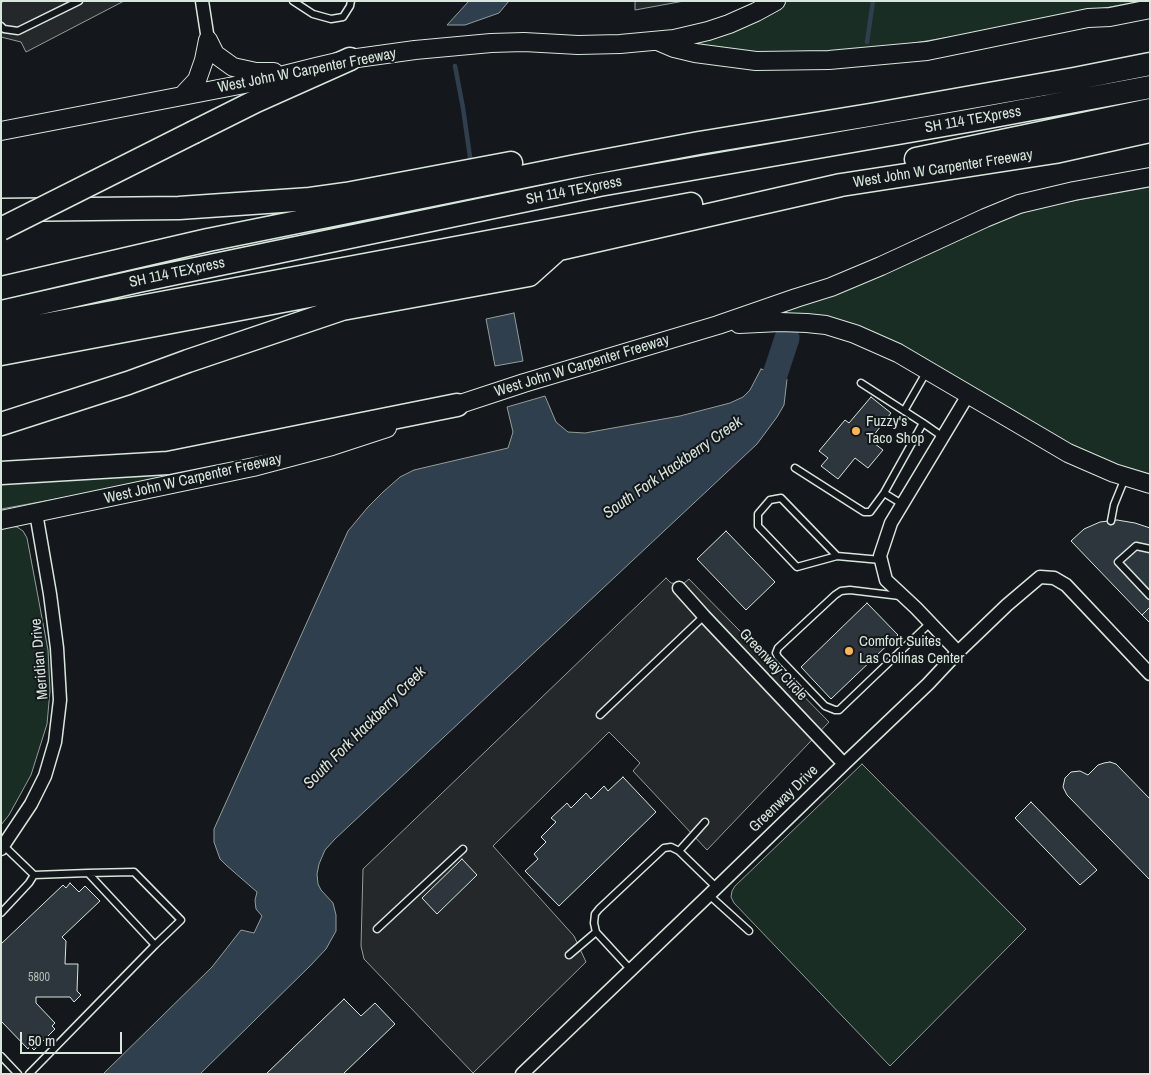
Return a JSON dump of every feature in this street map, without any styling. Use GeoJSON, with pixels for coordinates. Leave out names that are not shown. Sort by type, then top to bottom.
{"type":"FeatureCollection","features":[{"type":"Feature","properties":{"kind":"highway"},"geometry":{"type":"LineString","coordinates":[[1,229],[256,101],[350,59]]}},
{"type":"Feature","properties":{"kind":"highway"},"geometry":{"type":"LineString","coordinates":[[1,288],[208,240],[576,166],[1045,84],[1147,64]]}},
{"type":"Feature","properties":{"kind":"highway","name":"SH 114 TEXpress"},"geometry":{"type":"LineString","coordinates":[[1,312],[138,281],[599,185],[957,123],[1150,86]]}},
{"type":"Feature","properties":{"kind":"highway","name":"SH 114 TEXpress"},"geometry":{"type":"LineString","coordinates":[[1,333],[785,186],[1150,110]]}},
{"type":"Feature","properties":{"kind":"highway","name":"West John W Carpenter Freeway"},"geometry":{"type":"LineString","coordinates":[[1,354],[559,249],[841,185],[1055,152],[1150,131]]}},
{"type":"Feature","properties":{"kind":"highway"},"geometry":{"type":"LineString","coordinates":[[1,210],[179,208],[310,199],[533,159],[576,166]]}},
{"type":"Feature","properties":{"kind":"highway"},"geometry":{"type":"LineString","coordinates":[[1,424],[128,384],[188,361],[342,309],[529,275],[559,249]]}},
{"type":"Feature","properties":{"kind":"highway"},"geometry":{"type":"LineString","coordinates":[[1,473],[168,463],[457,405]]}},
{"type":"Feature","properties":{"kind":"main road"},"geometry":{"type":"LineString","coordinates":[[658,41],[683,37],[729,24],[774,2]]}},
{"type":"Feature","properties":{"kind":"main road","name":"West John W Carpenter Freeway"},"geometry":{"type":"LineString","coordinates":[[1,131],[260,81],[350,59],[415,50],[491,43],[524,42],[578,45],[658,41],[674,48],[695,53],[756,61],[829,60],[927,51],[1088,18],[1110,17],[1150,9]]}},
{"type":"Feature","properties":{"kind":"main road"},"geometry":{"type":"LineString","coordinates":[[208,40],[215,54],[233,67],[256,72],[295,72]]}},
{"type":"Feature","properties":{"kind":"main road"},"geometry":{"type":"LineString","coordinates":[[183,95],[197,80],[208,40]]}},
{"type":"Feature","properties":{"kind":"main road","name":"West John W Carpenter Freeway"},"geometry":{"type":"LineString","coordinates":[[1,520],[262,465],[332,446],[524,383],[718,325],[831,287],[1019,204],[1074,191],[1150,177]]}},
{"type":"Feature","properties":{"kind":"main road"},"geometry":{"type":"LineString","coordinates":[[718,325],[780,322],[826,325],[855,334],[898,353],[1068,453],[1126,477],[1150,484]]}},
{"type":"Feature","properties":{"kind":"street"},"geometry":{"type":"LineString","coordinates":[[202,1],[208,40]]}},
{"type":"Feature","properties":{"kind":"street"},"geometry":{"type":"LineString","coordinates":[[958,652],[886,580],[880,556],[891,523],[968,395]]}},
{"type":"Feature","properties":{"kind":"street","name":"Meridian Drive"},"geometry":{"type":"LineString","coordinates":[[3,847],[31,804],[44,776],[54,742],[60,700],[57,648],[36,513]]}},
{"type":"Feature","properties":{"kind":"street","name":"Greenway Drive"},"geometry":{"type":"LineString","coordinates":[[522,1074],[928,684],[958,652],[1007,605],[1040,577],[1054,578],[1066,585],[1150,674]]}},
{"type":"Feature","properties":{"kind":"street","name":"Greenway Circle"},"geometry":{"type":"LineString","coordinates":[[679,588],[844,764]]}},
{"type":"Feature","properties":{"kind":"lane"},"geometry":{"type":"LineString","coordinates":[[1,26],[18,31],[79,1]]}},
{"type":"Feature","properties":{"kind":"lane"},"geometry":{"type":"LineString","coordinates":[[293,1],[313,14],[331,19],[343,17],[351,1]]}},
{"type":"Feature","properties":{"kind":"lane"},"geometry":{"type":"LineString","coordinates":[[904,411],[928,371]]}},
{"type":"Feature","properties":{"kind":"lane"},"geometry":{"type":"LineString","coordinates":[[861,383],[943,437]]}},
{"type":"Feature","properties":{"kind":"lane"},"geometry":{"type":"LineString","coordinates":[[795,468],[864,512],[870,512],[884,493],[923,423]]}},
{"type":"Feature","properties":{"kind":"lane"},"geometry":{"type":"LineString","coordinates":[[1111,521],[1114,505],[1126,477]]}},
{"type":"Feature","properties":{"kind":"lane"},"geometry":{"type":"LineString","coordinates":[[884,493],[902,504]]}},
{"type":"Feature","properties":{"kind":"lane"},"geometry":{"type":"LineString","coordinates":[[837,556],[781,498],[770,500],[758,514],[758,526],[797,567],[837,556],[881,560]]}},
{"type":"Feature","properties":{"kind":"lane"},"geometry":{"type":"LineString","coordinates":[[1150,548],[1136,546],[1118,562],[1150,596]]}},
{"type":"Feature","properties":{"kind":"lane"},"geometry":{"type":"LineString","coordinates":[[903,596],[850,590],[841,591],[778,648],[776,653],[825,706],[840,710],[930,623]]}},
{"type":"Feature","properties":{"kind":"lane"},"geometry":{"type":"LineString","coordinates":[[600,715],[704,616]]}},
{"type":"Feature","properties":{"kind":"lane"},"geometry":{"type":"LineString","coordinates":[[679,851],[705,822]]}},
{"type":"Feature","properties":{"kind":"lane"},"geometry":{"type":"LineString","coordinates":[[3,847],[34,875],[134,872],[181,920],[29,1074]]}},
{"type":"Feature","properties":{"kind":"lane"},"geometry":{"type":"LineString","coordinates":[[630,970],[596,932],[595,914],[664,848],[671,847],[679,851],[749,931]]}},
{"type":"Feature","properties":{"kind":"lane"},"geometry":{"type":"LineString","coordinates":[[377,928],[463,848]]}},
{"type":"Feature","properties":{"kind":"lane"},"geometry":{"type":"LineString","coordinates":[[88,873],[155,945]]}},
{"type":"Feature","properties":{"kind":"lane"},"geometry":{"type":"LineString","coordinates":[[1,912],[34,875]]}},
{"type":"Feature","properties":{"kind":"lane"},"geometry":{"type":"LineString","coordinates":[[569,955],[596,932]]}},
{"type":"Feature","properties":{"kind":"lane"},"geometry":{"type":"LineString","coordinates":[[1,1056],[18,1074]]}},
{"type":"Feature","properties":{"kind":"green space"},"geometry":{"type":"Polygon","coordinates":[[[787,1],[1141,1],[890,47],[832,51],[750,52],[688,44],[771,13],[787,1]]]}},
{"type":"Feature","properties":{"kind":"green space"},"geometry":{"type":"Polygon","coordinates":[[[1150,187],[1150,477],[1092,457],[878,334],[847,323],[788,314],[785,311],[788,308],[983,227],[1039,207],[1150,187]]]}},
{"type":"Feature","properties":{"kind":"green space"},"geometry":{"type":"Polygon","coordinates":[[[294,449],[155,481],[1,509],[1,484],[294,449]]]}},
{"type":"Feature","properties":{"kind":"green space"},"geometry":{"type":"Polygon","coordinates":[[[1,527],[17,527],[23,531],[27,538],[48,650],[50,691],[47,724],[31,775],[9,815],[1,825],[1,527]]]}},
{"type":"Feature","properties":{"kind":"green space"},"geometry":{"type":"Polygon","coordinates":[[[862,764],[1026,929],[890,1066],[734,903],[731,897],[735,886],[862,764]]]}},
{"type":"Feature","properties":{"kind":"shaded area"},"geometry":{"type":"Polygon","coordinates":[[[4,1],[124,1],[26,52],[21,42],[1,37],[1,3],[4,1]]]}},
{"type":"Feature","properties":{"kind":"shaded area"},"geometry":{"type":"Polygon","coordinates":[[[635,1],[684,1],[635,10],[635,1]]]}},
{"type":"Feature","properties":{"kind":"shaded area"},"geometry":{"type":"Polygon","coordinates":[[[666,578],[671,583],[683,584],[689,579],[829,722],[707,850],[633,771],[640,763],[609,732],[493,846],[574,936],[586,962],[473,1073],[364,959],[361,946],[363,869],[666,578]]]}},
{"type":"Feature","properties":{"kind":"water"},"geometry":{"type":"Polygon","coordinates":[[[469,1],[509,1],[499,13],[465,25],[447,25],[469,1]]]}},
{"type":"Feature","properties":{"kind":"water"},"geometry":{"type":"Polygon","coordinates":[[[514,313],[523,361],[495,366],[486,319],[514,313]]]}},
{"type":"Feature","properties":{"kind":"water"},"geometry":{"type":"Polygon","coordinates":[[[761,369],[787,379],[784,405],[757,444],[325,850],[319,864],[318,884],[333,903],[336,915],[336,931],[326,949],[200,1074],[103,1074],[212,967],[241,930],[254,933],[262,916],[256,909],[255,900],[257,892],[220,859],[214,842],[214,829],[348,531],[368,507],[400,477],[414,470],[508,448],[513,432],[507,407],[545,396],[556,422],[568,432],[585,433],[680,416],[730,403],[743,397],[750,390],[761,369]]]}},
{"type":"Feature","properties":{"kind":"building","name":"Fuzzy's Taco Shop"},"geometry":{"type":"Polygon","coordinates":[[[871,397],[891,413],[870,440],[883,450],[868,468],[855,458],[838,479],[821,466],[828,458],[819,451],[845,420],[849,423],[871,397]]]}},
{"type":"Feature","properties":{"kind":"building"},"geometry":{"type":"Polygon","coordinates":[[[1117,520],[1150,528],[1150,607],[1142,615],[1071,541],[1084,529],[1100,522],[1117,520]]]}},
{"type":"Feature","properties":{"kind":"building"},"geometry":{"type":"Polygon","coordinates":[[[726,531],[775,582],[746,610],[697,559],[726,531]]]}},
{"type":"Feature","properties":{"kind":"building","name":"Comfort Suites Las Colinas Center"},"geometry":{"type":"Polygon","coordinates":[[[867,603],[898,635],[831,699],[801,667],[867,603]]]}},
{"type":"Feature","properties":{"kind":"building"},"geometry":{"type":"Polygon","coordinates":[[[1150,607],[1150,623],[1142,615],[1150,607]]]}},
{"type":"Feature","properties":{"kind":"building"},"geometry":{"type":"Polygon","coordinates":[[[1110,762],[1116,764],[1150,799],[1150,880],[1067,795],[1063,787],[1065,778],[1071,772],[1080,771],[1088,775],[1098,765],[1110,762]]]}},
{"type":"Feature","properties":{"kind":"building"},"geometry":{"type":"Polygon","coordinates":[[[623,777],[656,812],[559,906],[525,871],[538,859],[534,854],[546,842],[541,837],[556,822],[551,818],[567,803],[571,808],[586,793],[591,799],[604,786],[608,791],[623,777]]]}},
{"type":"Feature","properties":{"kind":"building"},"geometry":{"type":"Polygon","coordinates":[[[1031,802],[1097,870],[1080,885],[1015,818],[1031,802]]]}},
{"type":"Feature","properties":{"kind":"building"},"geometry":{"type":"Polygon","coordinates":[[[462,859],[477,875],[437,914],[422,898],[462,859]]]}},
{"type":"Feature","properties":{"kind":"building"},"geometry":{"type":"Polygon","coordinates":[[[70,883],[79,892],[85,886],[100,901],[62,937],[66,941],[65,964],[78,964],[77,991],[81,995],[74,1002],[70,997],[36,997],[36,1003],[55,1023],[52,1026],[55,1029],[34,1050],[30,1046],[28,1049],[1,1021],[1,944],[63,885],[66,888],[70,883]]]}},
{"type":"Feature","properties":{"kind":"building"},"geometry":{"type":"Polygon","coordinates":[[[344,999],[361,1016],[375,1003],[395,1024],[343,1074],[266,1074],[344,999]]]}},
{"type":"Feature","properties":{"kind":"waterway","name":"South Fork Hackberry Creek"},"geometry":{"type":"LineString","coordinates":[[867,42],[873,1]]}},
{"type":"Feature","properties":{"kind":"waterway","name":"South Fork Hackberry Creek"},"geometry":{"type":"LineString","coordinates":[[455,66],[470,157]]}},
{"type":"Feature","properties":{"kind":"waterway","name":"South Fork Hackberry Creek"},"geometry":{"type":"LineString","coordinates":[[761,403],[768,396],[787,338]]}},
{"type":"Feature","properties":{"kind":"place","name":"Fuzzy's Taco Shop"},"geometry":{"type":"Point","coordinates":[856,431]}},
{"type":"Feature","properties":{"kind":"place","name":"Comfort Suites Las Colinas Center"},"geometry":{"type":"Point","coordinates":[849,651]}}]}
